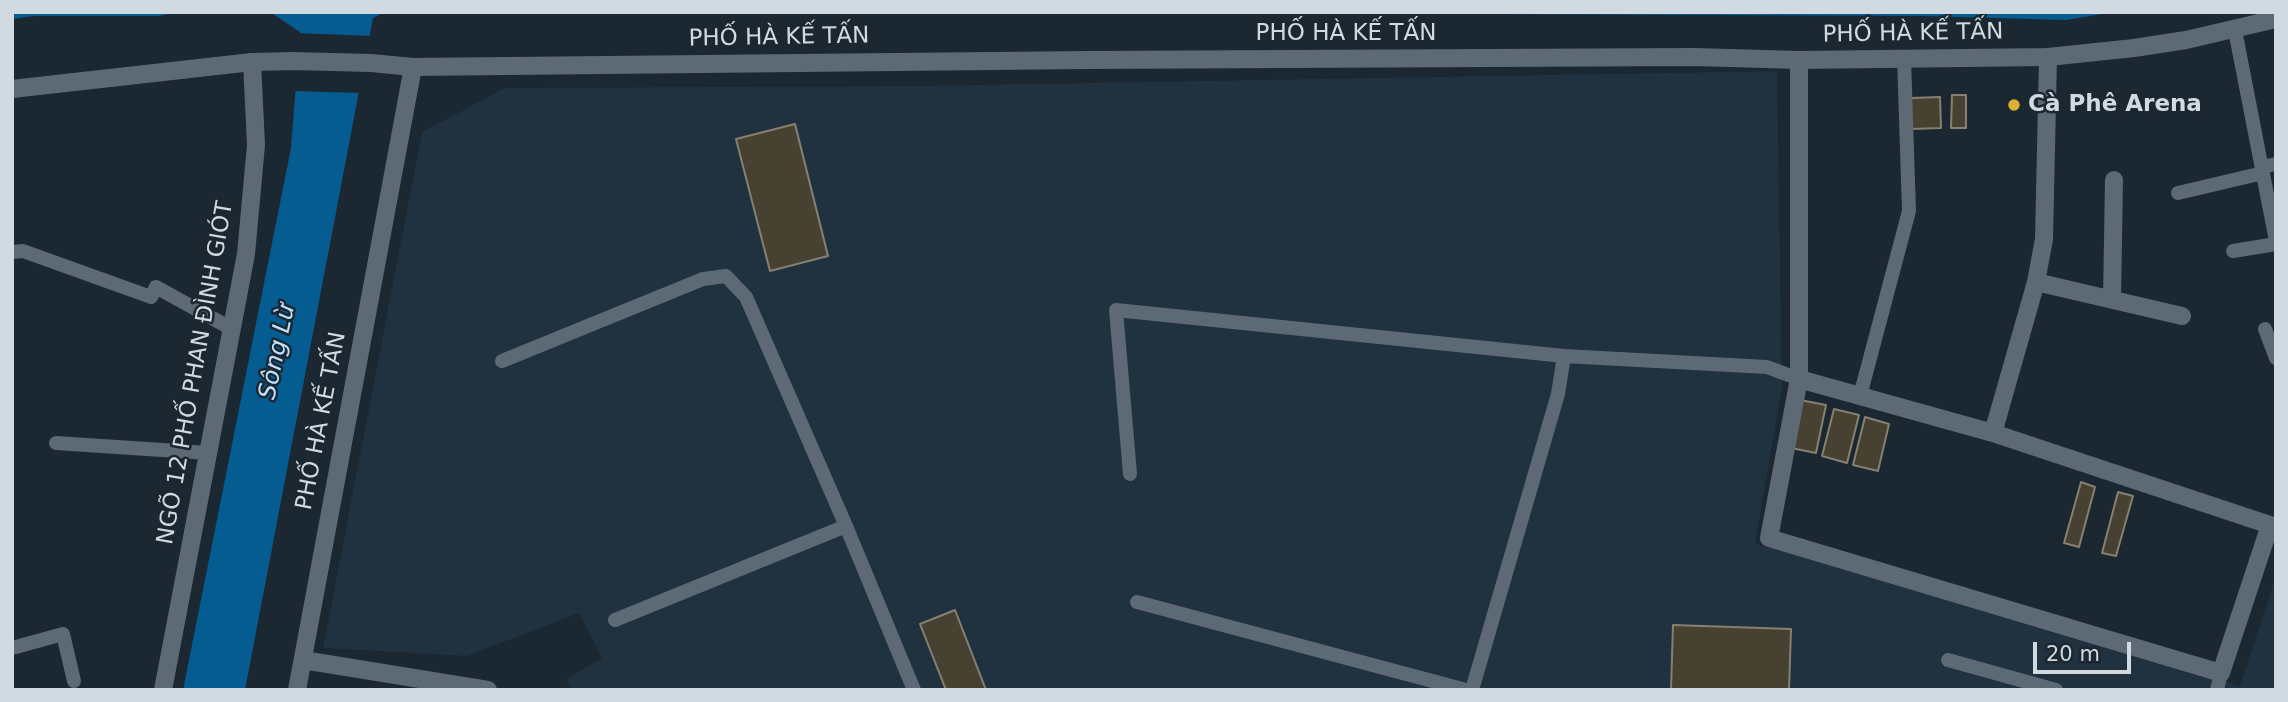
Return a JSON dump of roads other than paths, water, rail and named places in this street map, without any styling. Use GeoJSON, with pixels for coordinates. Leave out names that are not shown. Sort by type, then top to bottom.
{"type":"FeatureCollection","features":[{"type":"Feature","properties":{"kind":"street","name":"PHỐ HÀ KẾ TẤN"},"geometry":{"type":"LineString","coordinates":[[12,89],[252,62],[293,61],[371,63],[413,68],[1060,60],[1639,57],[1799,61],[2048,57],[2134,48],[2235,30],[2276,19]]}},
{"type":"Feature","properties":{"kind":"street"},"geometry":{"type":"LineString","coordinates":[[1993,433],[2036,282],[2044,239],[2048,57]]}},
{"type":"Feature","properties":{"kind":"street"},"geometry":{"type":"LineString","coordinates":[[1799,61],[1799,379],[1769,538],[2219,681],[2273,526],[1993,433],[1799,379]]}},
{"type":"Feature","properties":{"kind":"street","name":"NGÕ 12 PHỐ PHAN ĐÌNH GIÓT"},"geometry":{"type":"LineString","coordinates":[[163,690],[246,254],[256,145],[252,62]]}},
{"type":"Feature","properties":{"kind":"street","name":"PHỐ HÀ KẾ TẤN"},"geometry":{"type":"LineString","coordinates":[[297,690],[413,68]]}},
{"type":"Feature","properties":{"kind":"street"},"geometry":{"type":"LineString","coordinates":[[2112,300],[2114,180]]}},
{"type":"Feature","properties":{"kind":"street"},"geometry":{"type":"LineString","coordinates":[[2036,282],[2182,316]]}},
{"type":"Feature","properties":{"kind":"street"},"geometry":{"type":"LineString","coordinates":[[303,660],[488,690]]}},
{"type":"Feature","properties":{"kind":"lane"},"geometry":{"type":"LineString","coordinates":[[2234,251],[2276,243],[2267,168],[2235,30]]}},
{"type":"Feature","properties":{"kind":"lane"},"geometry":{"type":"LineString","coordinates":[[1860,396],[1909,211],[1904,58]]}},
{"type":"Feature","properties":{"kind":"lane"},"geometry":{"type":"LineString","coordinates":[[2178,193],[2267,168]]}},
{"type":"Feature","properties":{"kind":"lane"},"geometry":{"type":"LineString","coordinates":[[12,252],[23,251],[151,297],[156,287],[232,329]]}},
{"type":"Feature","properties":{"kind":"lane"},"geometry":{"type":"LineString","coordinates":[[502,361],[703,279],[726,276],[746,297],[914,690]]}},
{"type":"Feature","properties":{"kind":"lane"},"geometry":{"type":"LineString","coordinates":[[1130,474],[1116,310],[1564,356],[1767,367],[1799,379]]}},
{"type":"Feature","properties":{"kind":"lane"},"geometry":{"type":"LineString","coordinates":[[2265,329],[2276,358]]}},
{"type":"Feature","properties":{"kind":"lane"},"geometry":{"type":"LineString","coordinates":[[1472,690],[1558,394],[1564,356]]}},
{"type":"Feature","properties":{"kind":"lane"},"geometry":{"type":"LineString","coordinates":[[57,443],[208,453]]}},
{"type":"Feature","properties":{"kind":"lane"},"geometry":{"type":"LineString","coordinates":[[615,620],[846,526]]}},
{"type":"Feature","properties":{"kind":"lane"},"geometry":{"type":"LineString","coordinates":[[1137,602],[1466,690]]}},
{"type":"Feature","properties":{"kind":"lane"},"geometry":{"type":"LineString","coordinates":[[12,648],[63,634],[74,681]]}},
{"type":"Feature","properties":{"kind":"lane"},"geometry":{"type":"LineString","coordinates":[[1948,660],[2056,690]]}},
{"type":"Feature","properties":{"kind":"water"},"geometry":{"type":"Polygon","coordinates":[[[12,12],[177,12],[160,16],[34,16],[12,19],[12,12]]]}},
{"type":"Feature","properties":{"kind":"water","name":"Sông Lừ"},"geometry":{"type":"Polygon","coordinates":[[[270,12],[385,12],[373,18],[245,690],[183,690],[291,148],[300,32],[270,12]]]}},
{"type":"Feature","properties":{"kind":"water"},"geometry":{"type":"Polygon","coordinates":[[[1052,12],[2114,12],[2066,20],[1922,16],[1052,12]]]}},
{"type":"Feature","properties":{"kind":"place","name":"Cà Phê Arena"},"geometry":{"type":"Point","coordinates":[2014,105]}}]}
